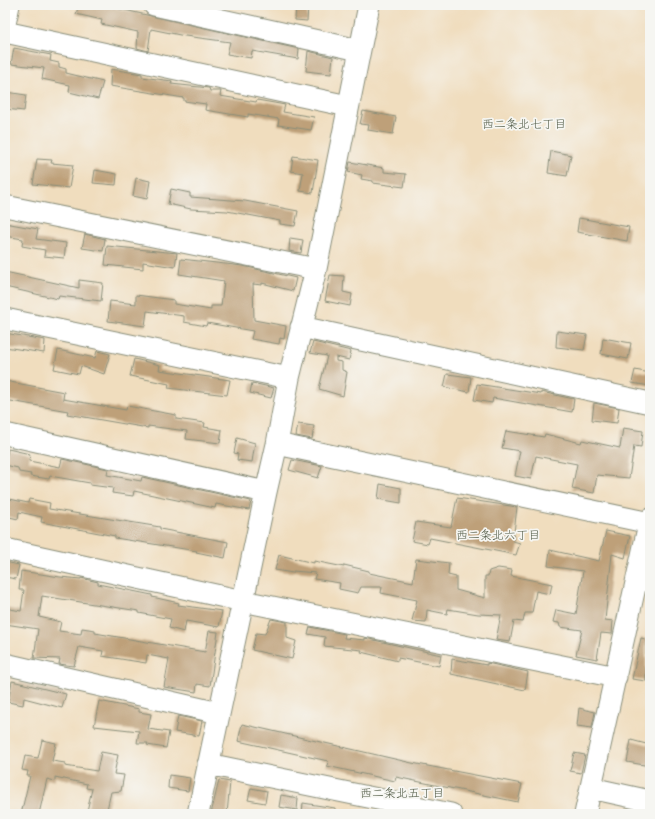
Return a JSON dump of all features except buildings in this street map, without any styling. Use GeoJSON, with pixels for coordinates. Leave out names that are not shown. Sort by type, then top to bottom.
{"type":"FeatureCollection","features":[{"type":"Feature","properties":{"kind":"street"},"geometry":{"type":"LineString","coordinates":[[5,24],[9,5]]}},
{"type":"Feature","properties":{"kind":"street"},"geometry":{"type":"LineString","coordinates":[[154,5],[359,50]]}},
{"type":"Feature","properties":{"kind":"street"},"geometry":{"type":"LineString","coordinates":[[198,814],[277,444],[289,378],[316,269],[369,5]]}},
{"type":"Feature","properties":{"kind":"street"},"geometry":{"type":"LineString","coordinates":[[5,32],[348,106]]}},
{"type":"Feature","properties":{"kind":"street"},"geometry":{"type":"LineString","coordinates":[[5,206],[316,269]]}},
{"type":"Feature","properties":{"kind":"street"},"geometry":{"type":"LineString","coordinates":[[5,319],[289,378]]}},
{"type":"Feature","properties":{"kind":"street"},"geometry":{"type":"LineString","coordinates":[[301,327],[650,403]]}},
{"type":"Feature","properties":{"kind":"street"},"geometry":{"type":"LineString","coordinates":[[5,434],[266,492]]}},
{"type":"Feature","properties":{"kind":"street"},"geometry":{"type":"LineString","coordinates":[[277,444],[650,522],[585,814]]}},
{"type":"Feature","properties":{"kind":"street"},"geometry":{"type":"LineString","coordinates":[[5,549],[243,601],[616,677]]}},
{"type":"Feature","properties":{"kind":"street"},"geometry":{"type":"LineString","coordinates":[[5,664],[219,713]]}},
{"type":"Feature","properties":{"kind":"street"},"geometry":{"type":"LineString","coordinates":[[208,764],[451,814]]}},
{"type":"Feature","properties":{"kind":"street"},"geometry":{"type":"LineString","coordinates":[[591,788],[650,801]]}},
{"type":"Feature","properties":{"kind":"district","name":"西二条北七丁目"},"geometry":{"type":"Point","coordinates":[524,124]}},
{"type":"Feature","properties":{"kind":"district","name":"西二条北六丁目"},"geometry":{"type":"Point","coordinates":[498,535]}},
{"type":"Feature","properties":{"kind":"district","name":"西二条北五丁目"},"geometry":{"type":"Point","coordinates":[402,793]}}]}
